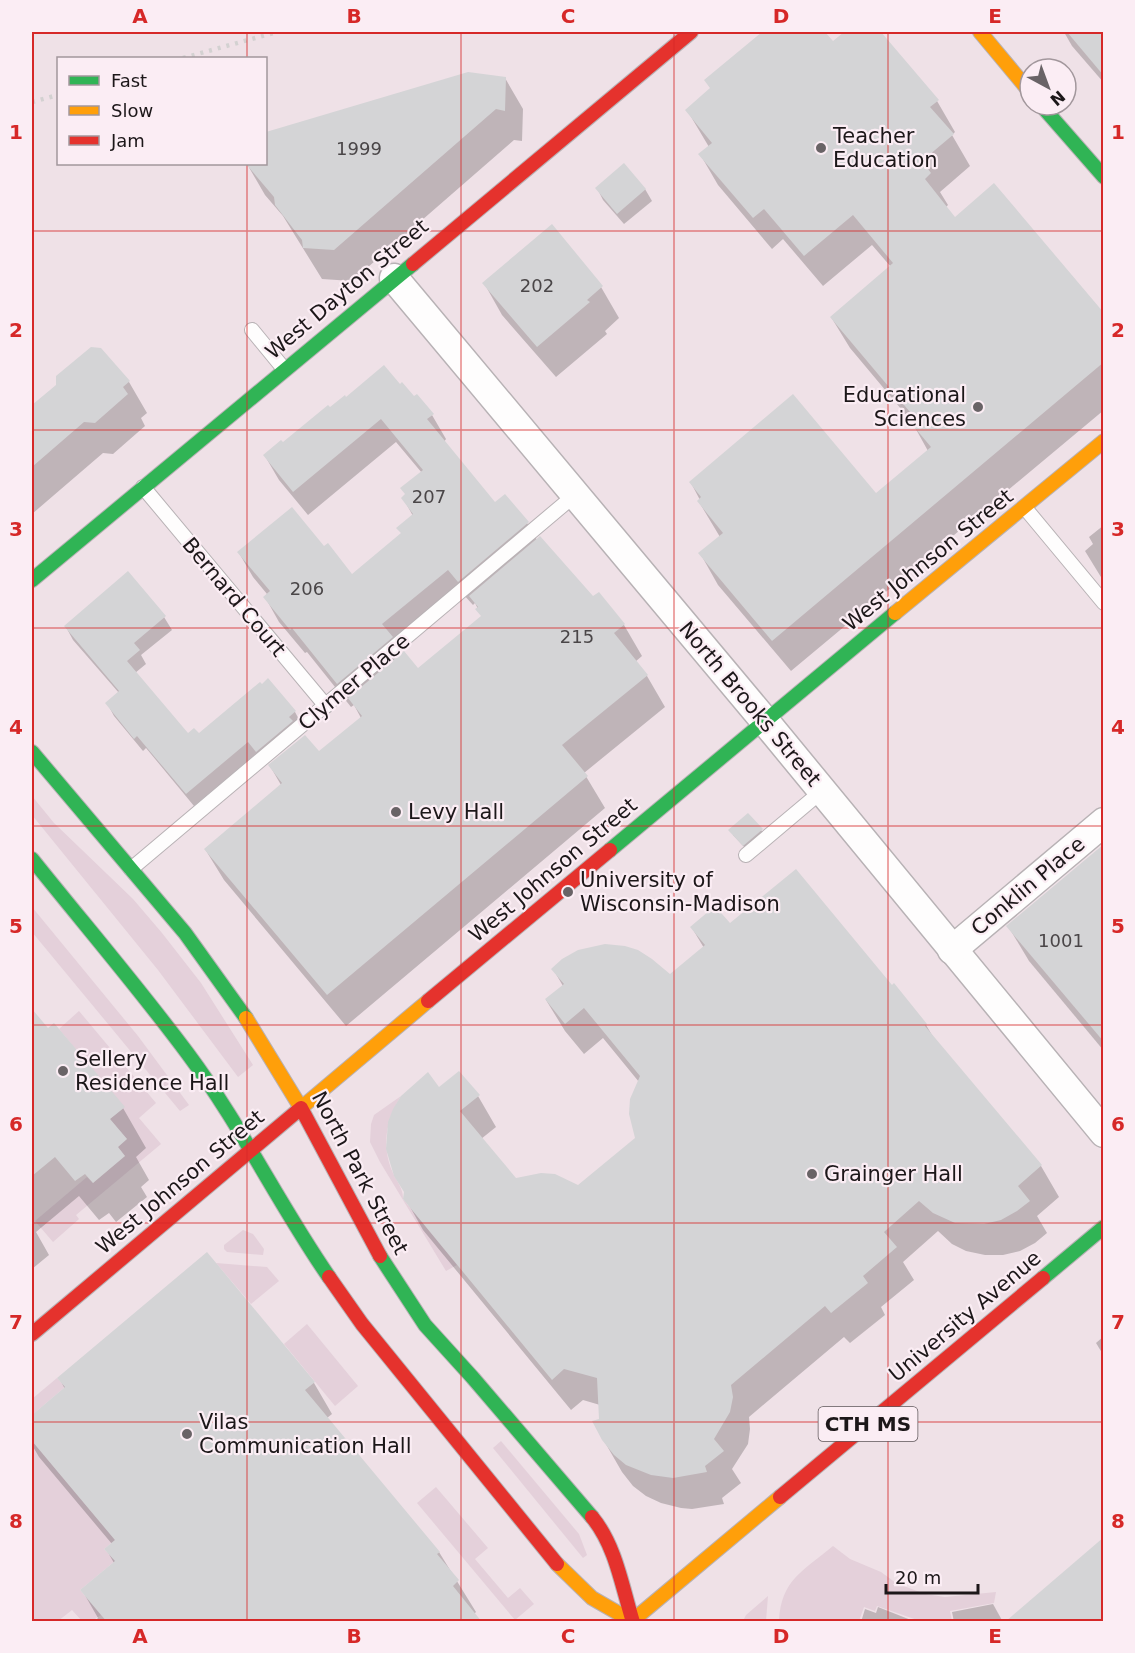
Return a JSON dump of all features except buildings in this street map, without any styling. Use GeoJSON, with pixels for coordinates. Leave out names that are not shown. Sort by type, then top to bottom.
{"type":"FeatureCollection","features":[{"type":"Feature","properties":{"kind":"main road","name":"West Dayton Street"},"geometry":{"type":"LineString","coordinates":[[32,580],[692,32]]}},
{"type":"Feature","properties":{"kind":"main road"},"geometry":{"type":"LineString","coordinates":[[980,32],[1018,78]]}},
{"type":"Feature","properties":{"kind":"main road"},"geometry":{"type":"LineString","coordinates":[[1052,117],[1104,177]]}},
{"type":"Feature","properties":{"kind":"main road","name":"West Johnson Street"},"geometry":{"type":"LineString","coordinates":[[32,1334],[764,720],[1104,441]]}},
{"type":"Feature","properties":{"kind":"main road","name":"North Park Street"},"geometry":{"type":"LineString","coordinates":[[32,752],[185,933],[229,992],[277,1064],[383,1262],[426,1325],[601,1528],[618,1567],[632,1621]]}},
{"type":"Feature","properties":{"kind":"main road"},"geometry":{"type":"LineString","coordinates":[[32,859],[189,1055],[252,1150],[309,1248],[394,1365],[563,1571],[592,1598],[632,1621]]}},
{"type":"Feature","properties":{"kind":"main road","name":"University Avenue"},"geometry":{"type":"LineString","coordinates":[[632,1621],[1104,1227]]}},
{"type":"Feature","properties":{"kind":"street","name":"North Brooks Street"},"geometry":{"type":"LineString","coordinates":[[394,278],[764,720],[1104,1133]]}},
{"type":"Feature","properties":{"kind":"street","name":"Conklin Place"},"geometry":{"type":"LineString","coordinates":[[952,950],[1104,822]]}},
{"type":"Feature","properties":{"kind":"lane"},"geometry":{"type":"LineString","coordinates":[[252,330],[284,369]]}},
{"type":"Feature","properties":{"kind":"lane","name":"Bernard Court"},"geometry":{"type":"LineString","coordinates":[[142,487],[326,706]]}},
{"type":"Feature","properties":{"kind":"lane","name":"Clymer Place"},"geometry":{"type":"LineString","coordinates":[[131,869],[576,494]]}},
{"type":"Feature","properties":{"kind":"lane"},"geometry":{"type":"LineString","coordinates":[[1025,508],[1104,603]]}},
{"type":"Feature","properties":{"kind":"lane"},"geometry":{"type":"LineString","coordinates":[[746,855],[822,791]]}},
{"type":"Feature","properties":{"kind":"shaded area","name":"University of Wisconsin-Madison"},"geometry":{"type":"Polygon","coordinates":[[[32,32],[1103,32],[1103,1621],[32,1621],[32,32]]]}},
{"type":"Feature","properties":{"kind":"shaded area"},"geometry":{"type":"Polygon","coordinates":[[[32,796],[54,823],[133,899],[201,983],[253,1065],[238,1077],[158,970],[32,815],[32,796]]]}},
{"type":"Feature","properties":{"kind":"shaded area"},"geometry":{"type":"Polygon","coordinates":[[[32,907],[138,1036],[189,1105],[180,1111],[32,932],[32,907]]]}},
{"type":"Feature","properties":{"kind":"shaded area"},"geometry":{"type":"Polygon","coordinates":[[[79,1011],[156,1103],[139,1118],[161,1144],[76,1215],[79,1219],[53,1242],[35,1221],[87,1177],[93,1183],[125,1156],[118,1147],[127,1139],[110,1119],[124,1107],[59,1029],[79,1011]]]}},
{"type":"Feature","properties":{"kind":"shaded area"},"geometry":{"type":"Polygon","coordinates":[[[401,1096],[392,1114],[387,1133],[389,1163],[401,1188],[403,1199],[457,1265],[446,1271],[380,1162],[370,1142],[374,1115],[401,1096]]]}},
{"type":"Feature","properties":{"kind":"shaded area"},"geometry":{"type":"Polygon","coordinates":[[[243,1230],[253,1234],[264,1249],[263,1255],[227,1252],[224,1249],[224,1245],[243,1230]]]}},
{"type":"Feature","properties":{"kind":"shaded area"},"geometry":{"type":"Polygon","coordinates":[[[216,1263],[267,1267],[279,1281],[251,1304],[216,1263]]]}},
{"type":"Feature","properties":{"kind":"shaded area"},"geometry":{"type":"Polygon","coordinates":[[[307,1324],[358,1386],[335,1406],[284,1344],[307,1324]]]}},
{"type":"Feature","properties":{"kind":"shaded area"},"geometry":{"type":"Polygon","coordinates":[[[57,1378],[65,1387],[32,1415],[32,1399],[57,1378]]]}},
{"type":"Feature","properties":{"kind":"shaded area"},"geometry":{"type":"Polygon","coordinates":[[[32,1441],[115,1540],[104,1549],[115,1561],[80,1590],[101,1615],[92,1621],[82,1621],[72,1610],[58,1621],[32,1621],[32,1441]]]}},
{"type":"Feature","properties":{"kind":"shaded area"},"geometry":{"type":"Polygon","coordinates":[[[501,1441],[579,1534],[587,1555],[583,1558],[493,1448],[501,1441]]]}},
{"type":"Feature","properties":{"kind":"shaded area"},"geometry":{"type":"Polygon","coordinates":[[[436,1487],[488,1548],[475,1559],[508,1598],[520,1588],[534,1604],[515,1620],[417,1503],[436,1487]]]}},
{"type":"Feature","properties":{"kind":"shaded area"},"geometry":{"type":"Polygon","coordinates":[[[833,1546],[850,1559],[881,1572],[896,1583],[925,1594],[945,1597],[996,1592],[994,1603],[950,1611],[952,1621],[920,1621],[877,1606],[875,1611],[864,1607],[859,1621],[779,1621],[784,1596],[789,1586],[803,1570],[833,1546]]]}},
{"type":"Feature","properties":{"kind":"shaded area"},"geometry":{"type":"Polygon","coordinates":[[[768,1596],[766,1621],[743,1621],[746,1615],[768,1596]]]}},
{"type":"Feature","properties":{"kind":"railway"},"geometry":{"type":"LineString","coordinates":[[187,57],[277,32]]}},
{"type":"Feature","properties":{"kind":"railway"},"geometry":{"type":"LineString","coordinates":[[32,102],[57,95]]}},
{"type":"Feature","properties":{"kind":"traffic: fast"},"geometry":{"type":"LineString","coordinates":[[1052,117],[1104,177]]}},
{"type":"Feature","properties":{"kind":"traffic: fast"},"geometry":{"type":"LineString","coordinates":[[32,580],[413,264]]}},
{"type":"Feature","properties":{"kind":"traffic: fast"},"geometry":{"type":"LineString","coordinates":[[610,850],[895,613]]}},
{"type":"Feature","properties":{"kind":"traffic: fast"},"geometry":{"type":"LineString","coordinates":[[32,752],[185,933],[246,1018]]}},
{"type":"Feature","properties":{"kind":"traffic: fast"},"geometry":{"type":"LineString","coordinates":[[32,859],[188,1054],[243,1137],[293,1222],[329,1277]]}},
{"type":"Feature","properties":{"kind":"traffic: fast"},"geometry":{"type":"LineString","coordinates":[[1043,1278],[1104,1227]]}},
{"type":"Feature","properties":{"kind":"traffic: fast"},"geometry":{"type":"LineString","coordinates":[[380,1256],[425,1325],[592,1517]]}},
{"type":"Feature","properties":{"kind":"traffic: slow"},"geometry":{"type":"LineString","coordinates":[[980,32],[1018,78]]}},
{"type":"Feature","properties":{"kind":"traffic: slow"},"geometry":{"type":"LineString","coordinates":[[895,613],[1104,441]]}},
{"type":"Feature","properties":{"kind":"traffic: slow"},"geometry":{"type":"LineString","coordinates":[[246,1018],[301,1108],[428,1001]]}},
{"type":"Feature","properties":{"kind":"traffic: slow"},"geometry":{"type":"LineString","coordinates":[[557,1564],[592,1598],[632,1621],[780,1497]]}},
{"type":"Feature","properties":{"kind":"traffic: jam"},"geometry":{"type":"LineString","coordinates":[[413,264],[691,32]]}},
{"type":"Feature","properties":{"kind":"traffic: jam"},"geometry":{"type":"LineString","coordinates":[[428,1001],[610,850]]}},
{"type":"Feature","properties":{"kind":"traffic: jam"},"geometry":{"type":"LineString","coordinates":[[32,1334],[301,1108],[380,1256]]}},
{"type":"Feature","properties":{"kind":"traffic: jam"},"geometry":{"type":"LineString","coordinates":[[329,1277],[362,1324],[557,1564]]}},
{"type":"Feature","properties":{"kind":"traffic: jam"},"geometry":{"type":"LineString","coordinates":[[780,1497],[1043,1278]]}},
{"type":"Feature","properties":{"kind":"traffic: jam"},"geometry":{"type":"LineString","coordinates":[[592,1517],[613,1554],[633,1622]]}},
{"type":"Feature","properties":{"kind":"place","name":"Teacher Education"},"geometry":{"type":"Point","coordinates":[821,148]}},
{"type":"Feature","properties":{"kind":"place","name":"Educational Sciences"},"geometry":{"type":"Point","coordinates":[978,407]}},
{"type":"Feature","properties":{"kind":"place","name":"Levy Hall"},"geometry":{"type":"Point","coordinates":[396,812]}},
{"type":"Feature","properties":{"kind":"place","name":"University of Wisconsin-Madison"},"geometry":{"type":"Point","coordinates":[568,892]}},
{"type":"Feature","properties":{"kind":"place","name":"Sellery Residence Hall"},"geometry":{"type":"Point","coordinates":[63,1071]}},
{"type":"Feature","properties":{"kind":"place","name":"Grainger Hall"},"geometry":{"type":"Point","coordinates":[812,1174]}},
{"type":"Feature","properties":{"kind":"place","name":"Vilas Communication Hall"},"geometry":{"type":"Point","coordinates":[187,1434]}}]}
